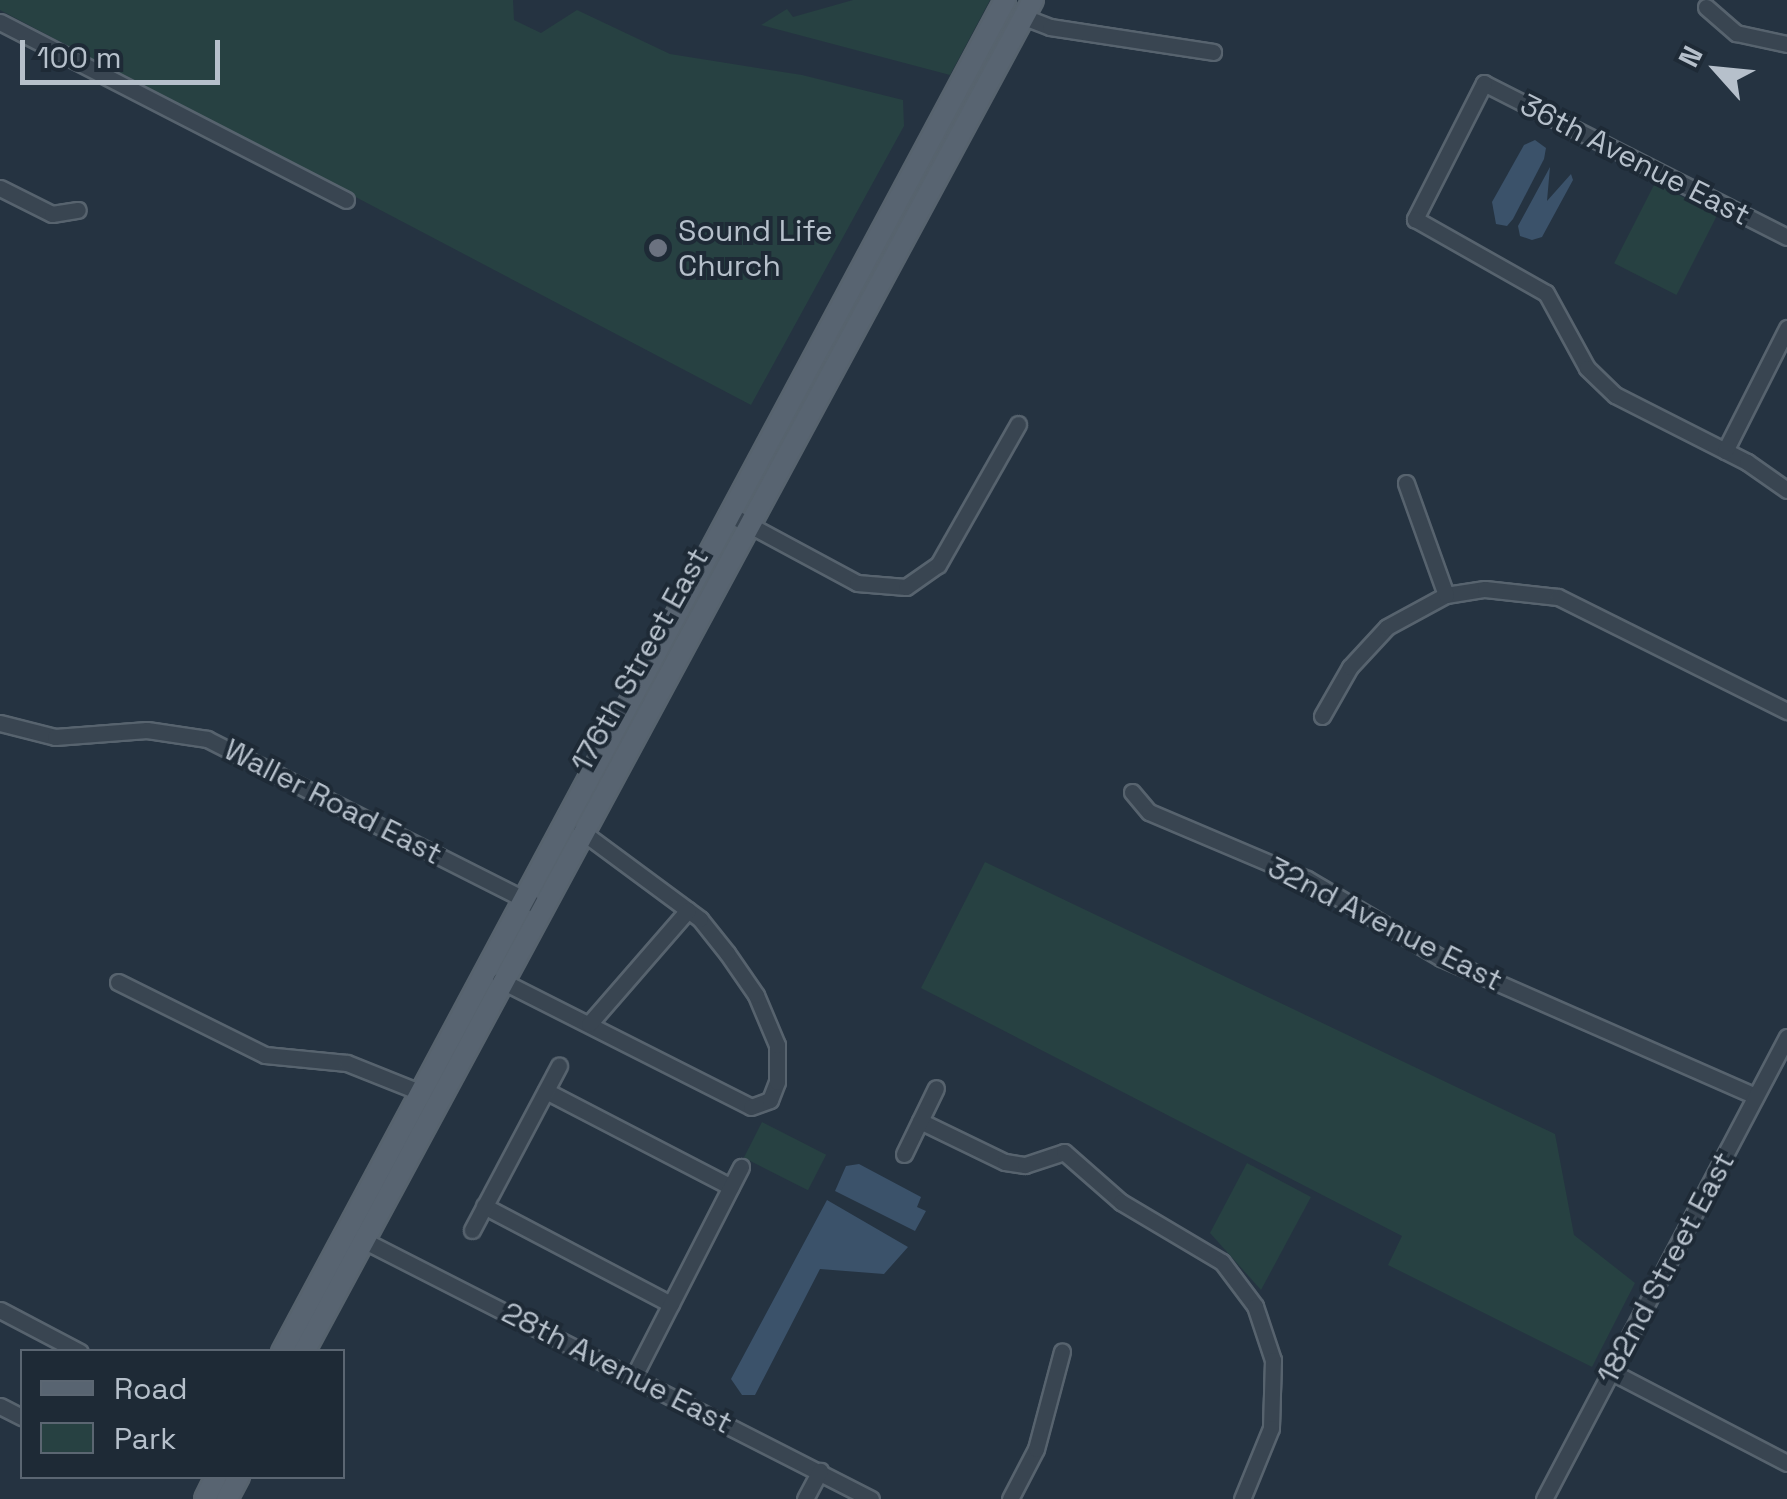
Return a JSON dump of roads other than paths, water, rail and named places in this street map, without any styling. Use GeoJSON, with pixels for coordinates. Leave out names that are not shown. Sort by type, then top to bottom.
{"type":"FeatureCollection","features":[{"type":"Feature","properties":{"kind":"main road","name":"176th Street East"},"geometry":{"type":"LineString","coordinates":[[306,1349],[581,831],[1005,0]]}},
{"type":"Feature","properties":{"kind":"main road","name":"176th Street East"},"geometry":{"type":"LineString","coordinates":[[284,1349],[520,897],[1028,9]]}},
{"type":"Feature","properties":{"kind":"main road"},"geometry":{"type":"LineString","coordinates":[[363,1240],[358,1228],[389,1168],[387,1150]]}},
{"type":"Feature","properties":{"kind":"street"},"geometry":{"type":"LineString","coordinates":[[1706,7],[1736,33],[1787,44]]}},
{"type":"Feature","properties":{"kind":"street"},"geometry":{"type":"LineString","coordinates":[[1028,9],[1050,27],[1213,52]]}},
{"type":"Feature","properties":{"kind":"street"},"geometry":{"type":"LineString","coordinates":[[2,27],[346,200]]}},
{"type":"Feature","properties":{"kind":"street","name":"36th Avenue East"},"geometry":{"type":"LineString","coordinates":[[1724,451],[1615,395],[1587,368],[1546,293],[1415,219],[1484,83],[1787,237]]}},
{"type":"Feature","properties":{"kind":"street"},"geometry":{"type":"LineString","coordinates":[[0,188],[52,214],[78,210]]}},
{"type":"Feature","properties":{"kind":"street"},"geometry":{"type":"LineString","coordinates":[[1787,328],[1724,451],[1787,490]]}},
{"type":"Feature","properties":{"kind":"street"},"geometry":{"type":"LineString","coordinates":[[738,519],[866,586],[890,590],[913,584],[938,564],[1018,424]]}},
{"type":"Feature","properties":{"kind":"street"},"geometry":{"type":"LineString","coordinates":[[1406,483],[1446,595]]}},
{"type":"Feature","properties":{"kind":"street"},"geometry":{"type":"LineString","coordinates":[[1322,716],[1375,639],[1412,609],[1446,595],[1530,590],[1558,597],[1787,711]]}},
{"type":"Feature","properties":{"kind":"street","name":"Waller Road East"},"geometry":{"type":"LineString","coordinates":[[0,723],[54,737],[147,730],[207,740],[540,907]]}},
{"type":"Feature","properties":{"kind":"street","name":"32nd Avenue East"},"geometry":{"type":"LineString","coordinates":[[1132,792],[1149,812],[1308,880],[1441,958],[1755,1096]]}},
{"type":"Feature","properties":{"kind":"street"},"geometry":{"type":"LineString","coordinates":[[500,980],[751,1107],[762,1108],[777,1082],[774,1036],[728,953],[688,910],[581,831]]}},
{"type":"Feature","properties":{"kind":"street"},"geometry":{"type":"LineString","coordinates":[[589,1024],[688,910]]}},
{"type":"Feature","properties":{"kind":"street"},"geometry":{"type":"LineString","coordinates":[[118,982],[265,1056],[346,1063],[417,1092]]}},
{"type":"Feature","properties":{"kind":"street","name":"182nd Street East"},"geometry":{"type":"LineString","coordinates":[[1545,1499],[1787,1037]]}},
{"type":"Feature","properties":{"kind":"street"},"geometry":{"type":"LineString","coordinates":[[472,1230],[559,1066]]}},
{"type":"Feature","properties":{"kind":"street"},"geometry":{"type":"LineString","coordinates":[[904,1154],[936,1088]]}},
{"type":"Feature","properties":{"kind":"street"},"geometry":{"type":"LineString","coordinates":[[546,1091],[731,1187]]}},
{"type":"Feature","properties":{"kind":"street"},"geometry":{"type":"LineString","coordinates":[[920,1121],[1004,1162],[1025,1165],[1064,1152],[1096,1184],[1222,1262],[1255,1306],[1273,1360],[1271,1428],[1242,1499]]}},
{"type":"Feature","properties":{"kind":"street"},"geometry":{"type":"LineString","coordinates":[[634,1376],[741,1168]]}},
{"type":"Feature","properties":{"kind":"street"},"geometry":{"type":"LineString","coordinates":[[484,1206],[671,1304]]}},
{"type":"Feature","properties":{"kind":"street","name":"28th Avenue East"},"geometry":{"type":"LineString","coordinates":[[363,1240],[871,1499]]}},
{"type":"Feature","properties":{"kind":"street"},"geometry":{"type":"LineString","coordinates":[[0,1310],[74,1349]]}},
{"type":"Feature","properties":{"kind":"street"},"geometry":{"type":"LineString","coordinates":[[1010,1499],[1036,1449],[1062,1351]]}},
{"type":"Feature","properties":{"kind":"street"},"geometry":{"type":"LineString","coordinates":[[1612,1372],[1787,1462]]}},
{"type":"Feature","properties":{"kind":"street"},"geometry":{"type":"LineString","coordinates":[[805,1499],[820,1472]]}},
{"type":"Feature","properties":{"kind":"water"},"geometry":{"type":"Polygon","coordinates":[[[1535,140],[1546,148],[1544,159],[1513,219],[1507,226],[1496,224],[1492,202],[1524,145],[1535,140]]]}},
{"type":"Feature","properties":{"kind":"water"},"geometry":{"type":"Polygon","coordinates":[[[1550,167],[1547,201],[1571,174],[1573,180],[1542,237],[1532,240],[1520,236],[1518,226],[1550,167]]]}},
{"type":"Feature","properties":{"kind":"water"},"geometry":{"type":"Polygon","coordinates":[[[859,1164],[921,1197],[917,1207],[926,1211],[915,1231],[835,1191],[846,1166],[859,1164]]]}},
{"type":"Feature","properties":{"kind":"water"},"geometry":{"type":"Polygon","coordinates":[[[827,1200],[908,1247],[884,1274],[820,1269],[755,1395],[742,1395],[731,1379],[827,1200]]]}},
{"type":"Feature","properties":{"kind":"place","name":"Sound Life Church"},"geometry":{"type":"Point","coordinates":[658,248]}}]}
